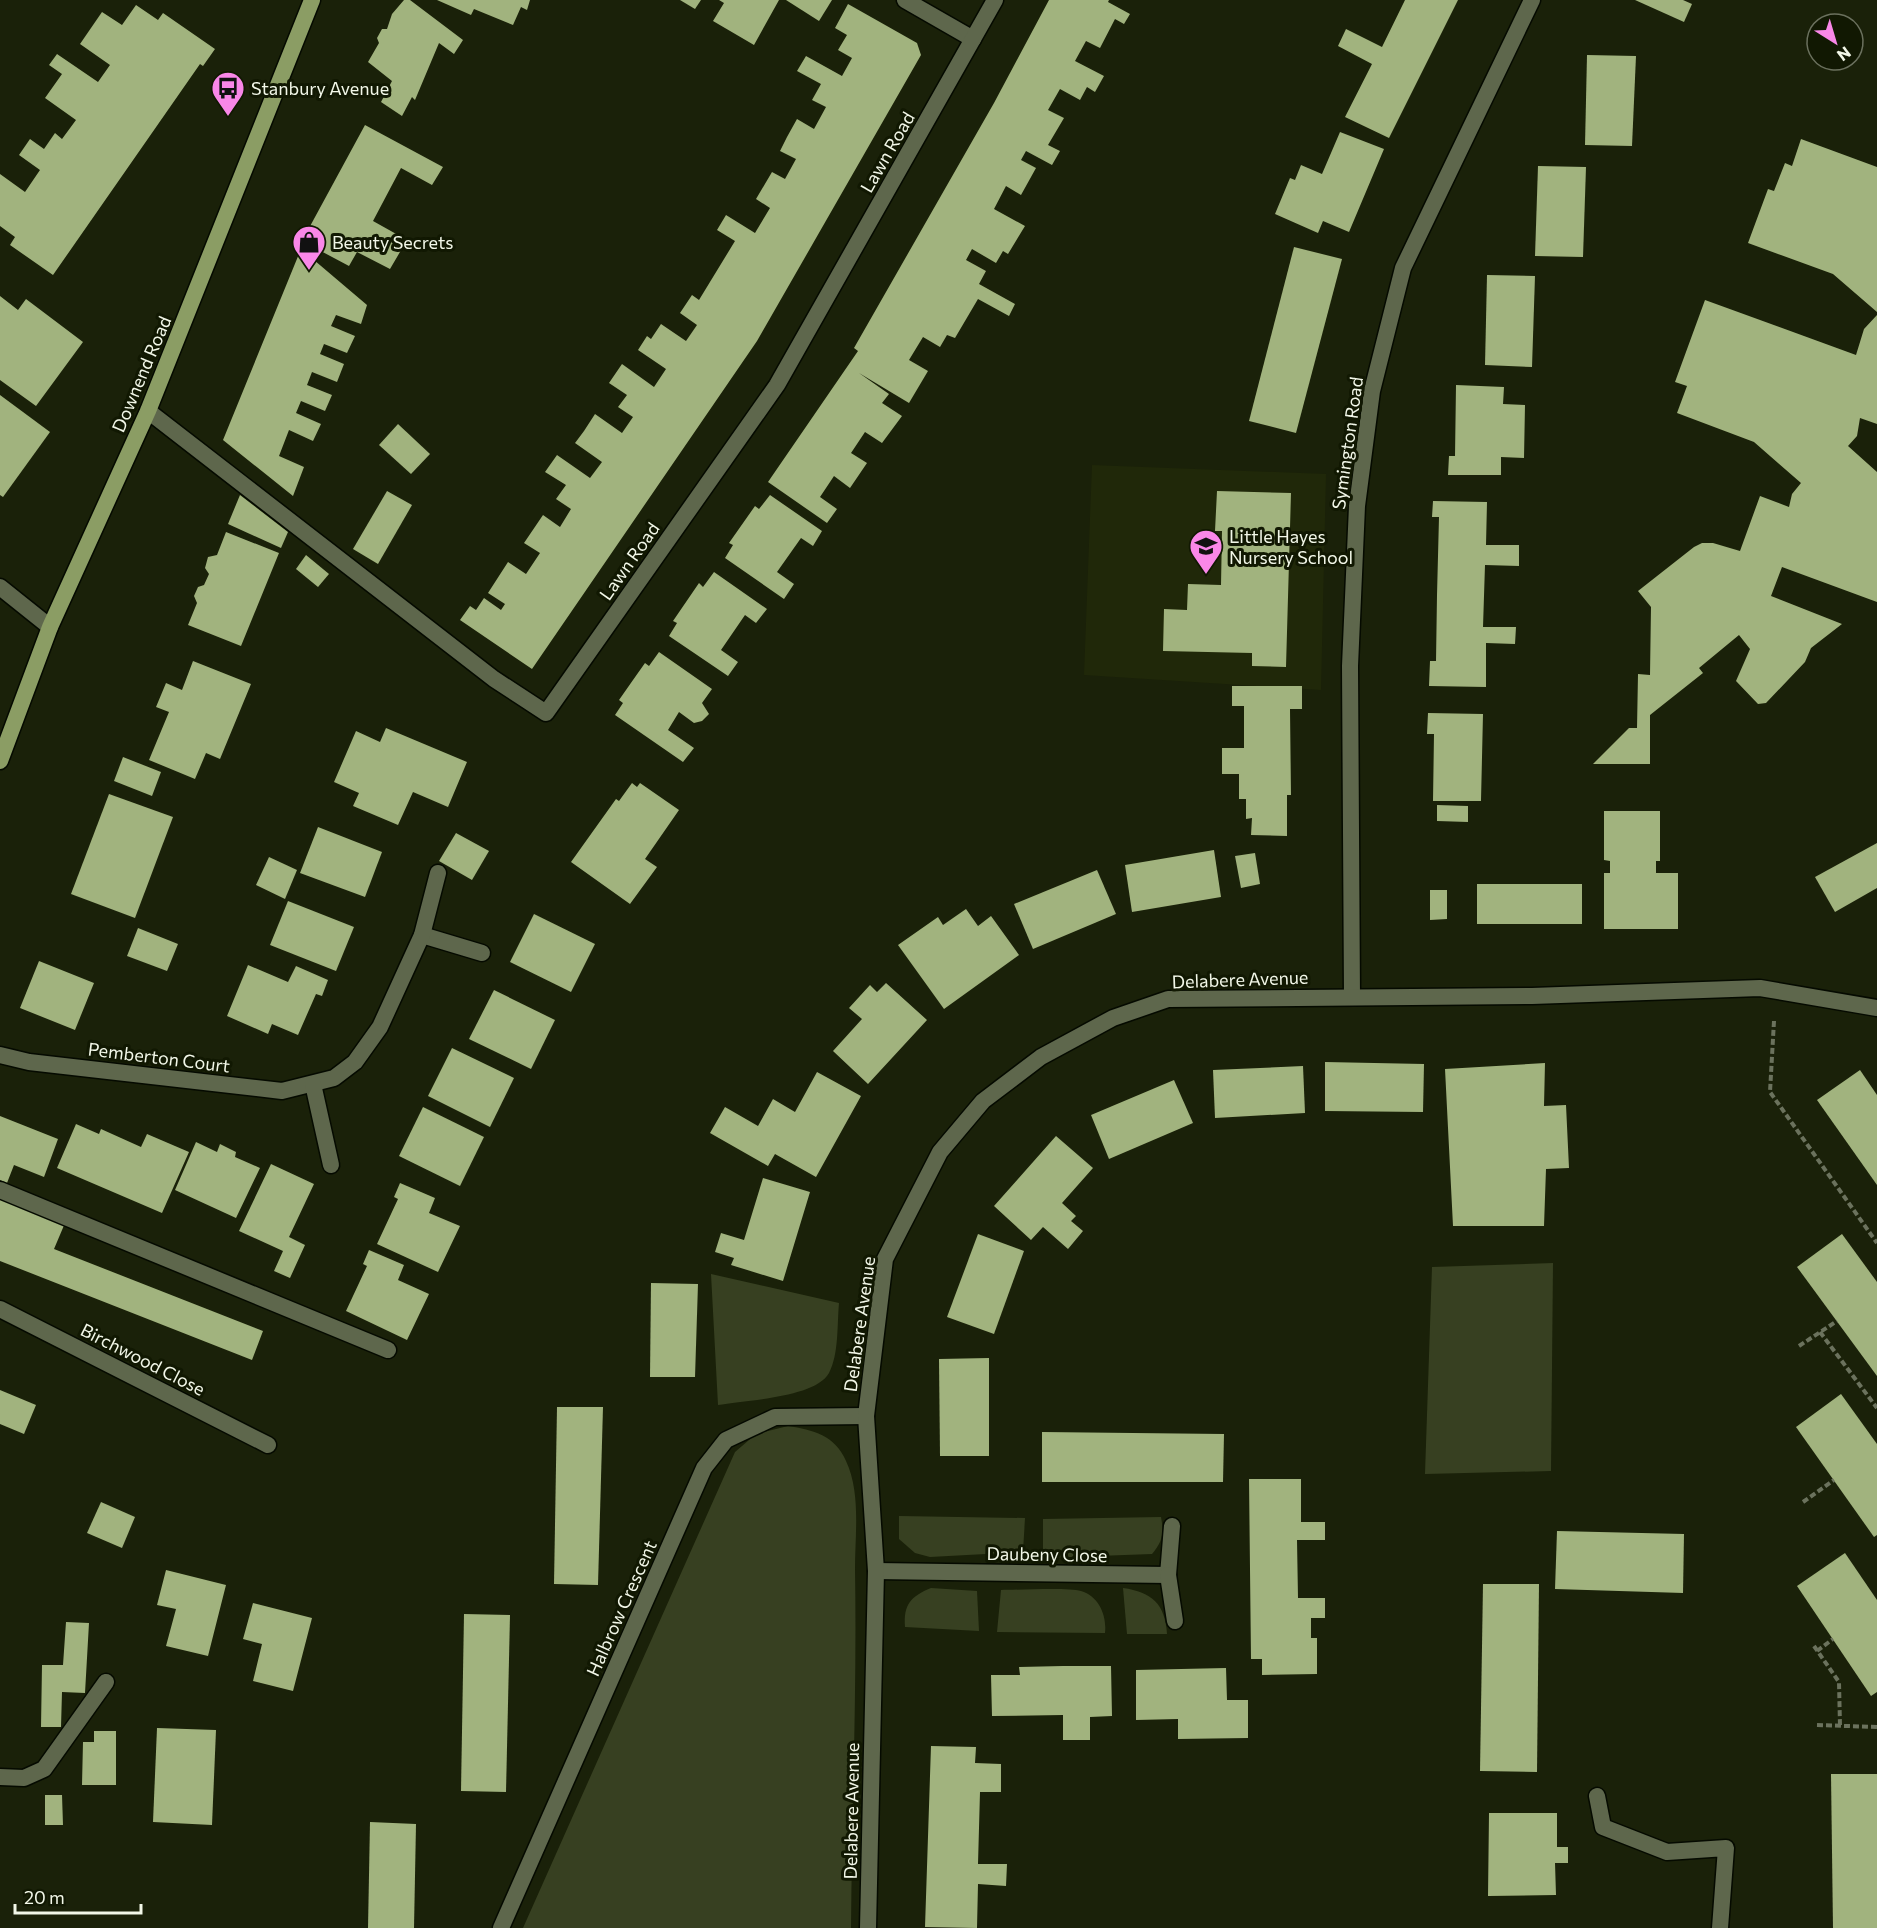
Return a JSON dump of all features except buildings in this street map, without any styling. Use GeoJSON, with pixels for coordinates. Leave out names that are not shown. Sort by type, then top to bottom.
{"type":"FeatureCollection","features":[{"type":"Feature","properties":{"kind":"main road","name":"Downend Road"},"geometry":{"type":"LineString","coordinates":[[0,761],[50,627],[148,411],[312,0]]}},
{"type":"Feature","properties":{"kind":"street"},"geometry":{"type":"LineString","coordinates":[[905,0],[974,39]]}},
{"type":"Feature","properties":{"kind":"street","name":"Lawn Road"},"geometry":{"type":"LineString","coordinates":[[148,411],[494,679],[546,712],[777,385],[995,0]]}},
{"type":"Feature","properties":{"kind":"street","name":"Symington Road"},"geometry":{"type":"LineString","coordinates":[[1352,997],[1350,666],[1357,506],[1372,391],[1403,268],[1532,0]]}},
{"type":"Feature","properties":{"kind":"street"},"geometry":{"type":"LineString","coordinates":[[0,587],[50,627]]}},
{"type":"Feature","properties":{"kind":"street","name":"Pemberton Court"},"geometry":{"type":"LineString","coordinates":[[0,1055],[29,1062],[282,1091],[334,1078],[355,1062],[380,1027],[422,935],[438,873]]}},
{"type":"Feature","properties":{"kind":"street"},"geometry":{"type":"LineString","coordinates":[[422,935],[482,953]]}},
{"type":"Feature","properties":{"kind":"street","name":"Delabere Avenue"},"geometry":{"type":"LineString","coordinates":[[868,1928],[876,1571],[866,1416],[885,1259],[940,1152],[983,1101],[1041,1057],[1113,1018],[1168,999],[1532,996],[1760,988],[1877,1008]]}},
{"type":"Feature","properties":{"kind":"street"},"geometry":{"type":"LineString","coordinates":[[313,1084],[331,1166]]}},
{"type":"Feature","properties":{"kind":"street"},"geometry":{"type":"LineString","coordinates":[[0,1190],[388,1350]]}},
{"type":"Feature","properties":{"kind":"street","name":"Birchwood Close"},"geometry":{"type":"LineString","coordinates":[[0,1309],[268,1445]]}},
{"type":"Feature","properties":{"kind":"street","name":"Halbrow Crescent"},"geometry":{"type":"LineString","coordinates":[[501,1928],[705,1468],[726,1440],[775,1417],[866,1416]]}},
{"type":"Feature","properties":{"kind":"street"},"geometry":{"type":"LineString","coordinates":[[1172,1526],[1168,1575],[1175,1621]]}},
{"type":"Feature","properties":{"kind":"street","name":"Daubeny Close"},"geometry":{"type":"LineString","coordinates":[[876,1571],[1168,1575]]}},
{"type":"Feature","properties":{"kind":"street"},"geometry":{"type":"LineString","coordinates":[[0,1777],[24,1778],[44,1768],[106,1682]]}},
{"type":"Feature","properties":{"kind":"street"},"geometry":{"type":"LineString","coordinates":[[1597,1796],[1603,1827],[1667,1852],[1726,1848],[1720,1928]]}},
{"type":"Feature","properties":{"kind":"path"},"geometry":{"type":"LineString","coordinates":[[1776,990],[1770,1092],[1877,1243]]}},
{"type":"Feature","properties":{"kind":"path"},"geometry":{"type":"LineString","coordinates":[[1799,1346],[1837,1321]]}},
{"type":"Feature","properties":{"kind":"path"},"geometry":{"type":"LineString","coordinates":[[1820,1332],[1877,1408]]}},
{"type":"Feature","properties":{"kind":"path"},"geometry":{"type":"LineString","coordinates":[[1803,1502],[1834,1480]]}},
{"type":"Feature","properties":{"kind":"path"},"geometry":{"type":"LineString","coordinates":[[1833,1640],[1816,1648],[1839,1682],[1840,1726]]}},
{"type":"Feature","properties":{"kind":"path"},"geometry":{"type":"LineString","coordinates":[[1817,1725],[1877,1726]]}},
{"type":"Feature","properties":{"kind":"shaded area","name":"Little Hayes Nursery School"},"geometry":{"type":"Polygon","coordinates":[[[1092,465],[1326,474],[1321,690],[1084,675],[1092,465]]]}},
{"type":"Feature","properties":{"kind":"shaded area"},"geometry":{"type":"Polygon","coordinates":[[[1553,1263],[1551,1471],[1425,1474],[1432,1267],[1553,1263]]]}},
{"type":"Feature","properties":{"kind":"shaded area"},"geometry":{"type":"Polygon","coordinates":[[[711,1274],[839,1303],[836,1348],[829,1373],[810,1388],[795,1393],[718,1405],[711,1274]]]}},
{"type":"Feature","properties":{"kind":"shaded area"},"geometry":{"type":"Polygon","coordinates":[[[788,1426],[822,1435],[836,1445],[846,1461],[854,1486],[856,1514],[851,1928],[523,1928],[735,1452],[756,1434],[788,1426]]]}},
{"type":"Feature","properties":{"kind":"shaded area"},"geometry":{"type":"Polygon","coordinates":[[[899,1516],[1025,1518],[1023,1552],[930,1557],[915,1553],[899,1539],[899,1516]]]}},
{"type":"Feature","properties":{"kind":"shaded area"},"geometry":{"type":"Polygon","coordinates":[[[1161,1517],[1162,1537],[1152,1554],[1043,1558],[1043,1519],[1161,1517]]]}},
{"type":"Feature","properties":{"kind":"shaded area"},"geometry":{"type":"Polygon","coordinates":[[[931,1588],[977,1591],[979,1631],[905,1627],[905,1613],[910,1602],[918,1594],[931,1588]]]}},
{"type":"Feature","properties":{"kind":"shaded area"},"geometry":{"type":"Polygon","coordinates":[[[1123,1588],[1142,1593],[1155,1601],[1163,1615],[1167,1634],[1127,1634],[1123,1588]]]}},
{"type":"Feature","properties":{"kind":"shaded area"},"geometry":{"type":"Polygon","coordinates":[[[1001,1590],[1081,1591],[1093,1597],[1097,1602],[1105,1620],[1105,1633],[997,1632],[1001,1590]]]}},
{"type":"Feature","properties":{"kind":"place","name":"Stanbury Avenue"},"geometry":{"type":"Point","coordinates":[228,117]}},
{"type":"Feature","properties":{"kind":"place","name":"Beauty Secrets"},"geometry":{"type":"Point","coordinates":[309,271]}},
{"type":"Feature","properties":{"kind":"place","name":"Little Hayes Nursery School"},"geometry":{"type":"Point","coordinates":[1206,575]}}]}
